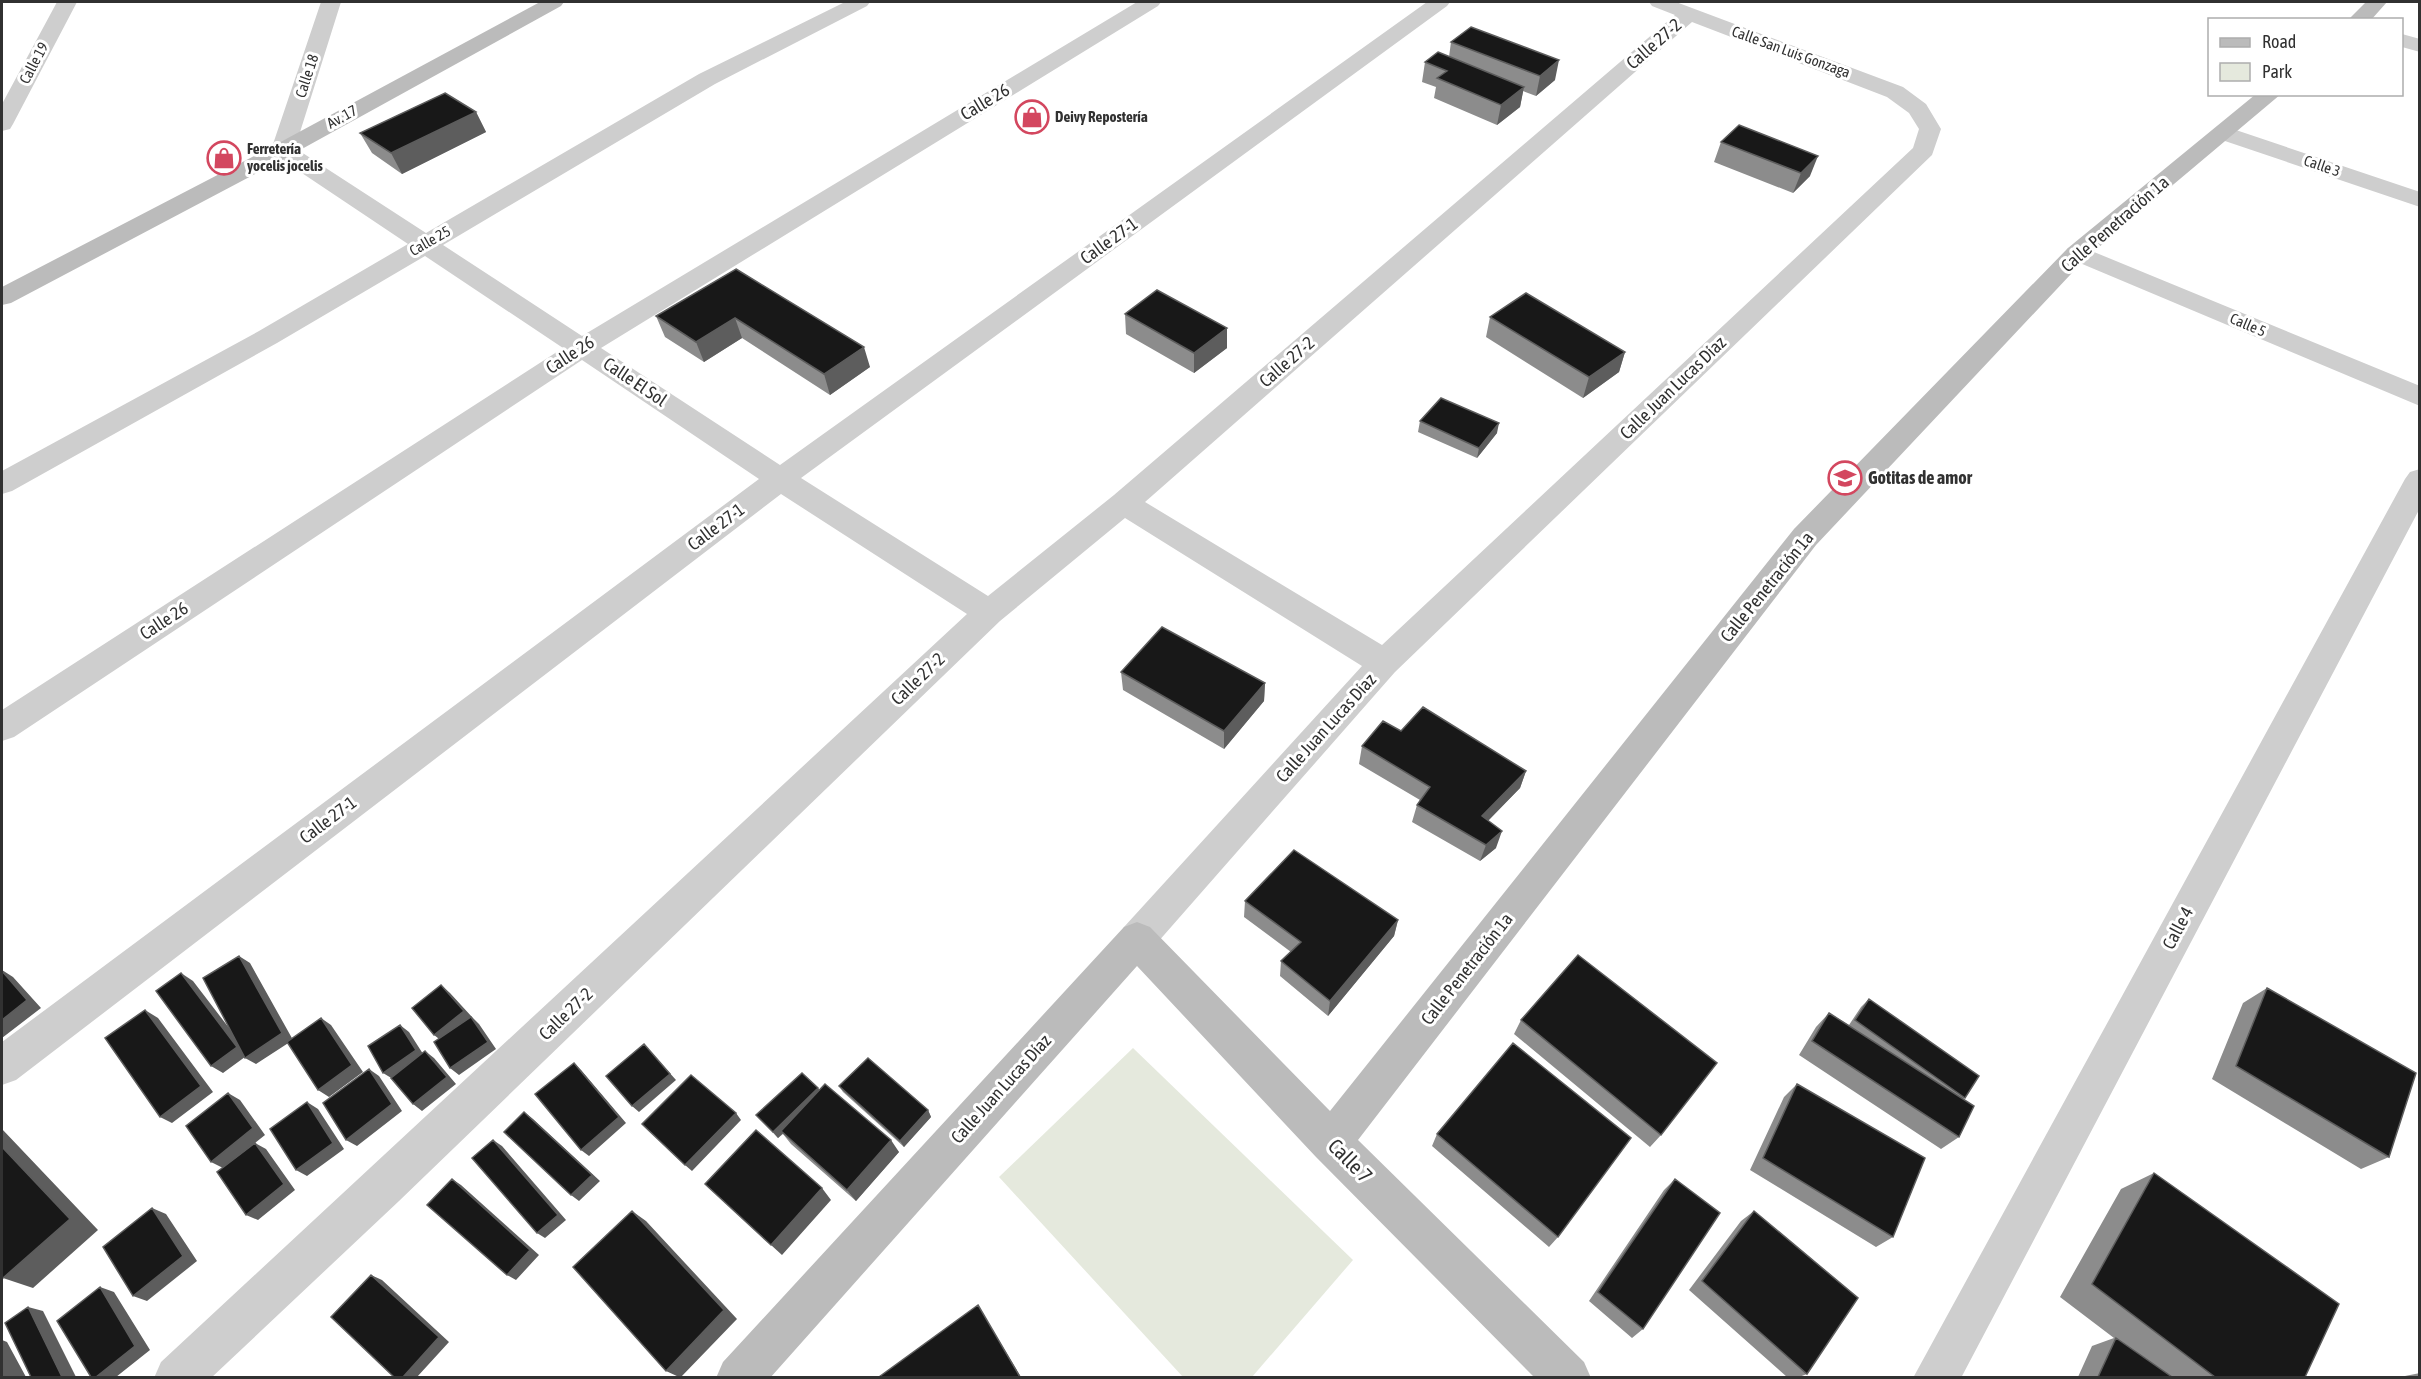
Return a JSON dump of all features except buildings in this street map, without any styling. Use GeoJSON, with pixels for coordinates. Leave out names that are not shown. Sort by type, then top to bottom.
{"type":"FeatureCollection","features":[{"type":"Feature","properties":{"kind":"main road","name":"Av. 17"},"geometry":{"type":"LineString","coordinates":[[2,297],[283,150],[554,2]]}},
{"type":"Feature","properties":{"kind":"main road"},"geometry":{"type":"LineString","coordinates":[[2360,18],[2377,2]]}},
{"type":"Feature","properties":{"kind":"main road","name":"Calle Penetración 1a"},"geometry":{"type":"LineString","coordinates":[[1331,1142],[1806,537],[2076,253],[2268,96]]}},
{"type":"Feature","properties":{"kind":"main road","name":"Calle 7"},"geometry":{"type":"LineString","coordinates":[[1137,939],[1331,1142],[1568,1377]]}},
{"type":"Feature","properties":{"kind":"main road","name":"Calle Juan Lucas Díaz"},"geometry":{"type":"LineString","coordinates":[[739,1377],[1137,939]]}},
{"type":"Feature","properties":{"kind":"street","name":"Calle 19"},"geometry":{"type":"LineString","coordinates":[[2,124],[67,2]]}},
{"type":"Feature","properties":{"kind":"street","name":"Calle 18"},"geometry":{"type":"LineString","coordinates":[[283,150],[331,2]]}},
{"type":"Feature","properties":{"kind":"street","name":"Calle 25"},"geometry":{"type":"LineString","coordinates":[[2,484],[268,337],[707,79],[860,2]]}},
{"type":"Feature","properties":{"kind":"street","name":"Calle 26"},"geometry":{"type":"LineString","coordinates":[[2,727],[583,347],[1151,2]]}},
{"type":"Feature","properties":{"kind":"street","name":"Calle 27-1"},"geometry":{"type":"LineString","coordinates":[[2,1066],[780,479],[1440,2]]}},
{"type":"Feature","properties":{"kind":"street","name":"Calle San Luis Gonzaga"},"geometry":{"type":"LineString","coordinates":[[1659,2],[1895,92],[1918,109]]}},
{"type":"Feature","properties":{"kind":"street","name":"Calle 27-2"},"geometry":{"type":"LineString","coordinates":[[177,1377],[384,1186],[989,612],[1124,503],[1689,14]]}},
{"type":"Feature","properties":{"kind":"street"},"geometry":{"type":"LineString","coordinates":[[2403,40],[2420,45]]}},
{"type":"Feature","properties":{"kind":"street","name":"Calle Juan Lucas Díaz"},"geometry":{"type":"LineString","coordinates":[[1137,939],[1384,663],[1923,150],[1930,129],[1918,109]]}},
{"type":"Feature","properties":{"kind":"street","name":"Calle 3"},"geometry":{"type":"LineString","coordinates":[[2224,133],[2420,200]]}},
{"type":"Feature","properties":{"kind":"street","name":"Calle El Sol"},"geometry":{"type":"LineString","coordinates":[[283,150],[780,479],[989,612]]}},
{"type":"Feature","properties":{"kind":"street","name":"Calle 5"},"geometry":{"type":"LineString","coordinates":[[2076,253],[2420,397]]}},
{"type":"Feature","properties":{"kind":"street","name":"Calle 4"},"geometry":{"type":"LineString","coordinates":[[1936,1377],[2420,479]]}},
{"type":"Feature","properties":{"kind":"street"},"geometry":{"type":"LineString","coordinates":[[1124,503],[1384,663]]}},
{"type":"Feature","properties":{"kind":"green space"},"geometry":{"type":"Polygon","coordinates":[[[1133,1048],[1353,1260],[1252,1377],[1183,1377],[999,1177],[1133,1048]]]}},
{"type":"Feature","properties":{"kind":"place","name":"Deivy Repostería"},"geometry":{"type":"Point","coordinates":[1032,117]}},
{"type":"Feature","properties":{"kind":"place","name":"Ferretería yocelis jocelis"},"geometry":{"type":"Point","coordinates":[224,158]}},
{"type":"Feature","properties":{"kind":"place","name":"Gotitas de amor"},"geometry":{"type":"Point","coordinates":[1845,478]}}]}
